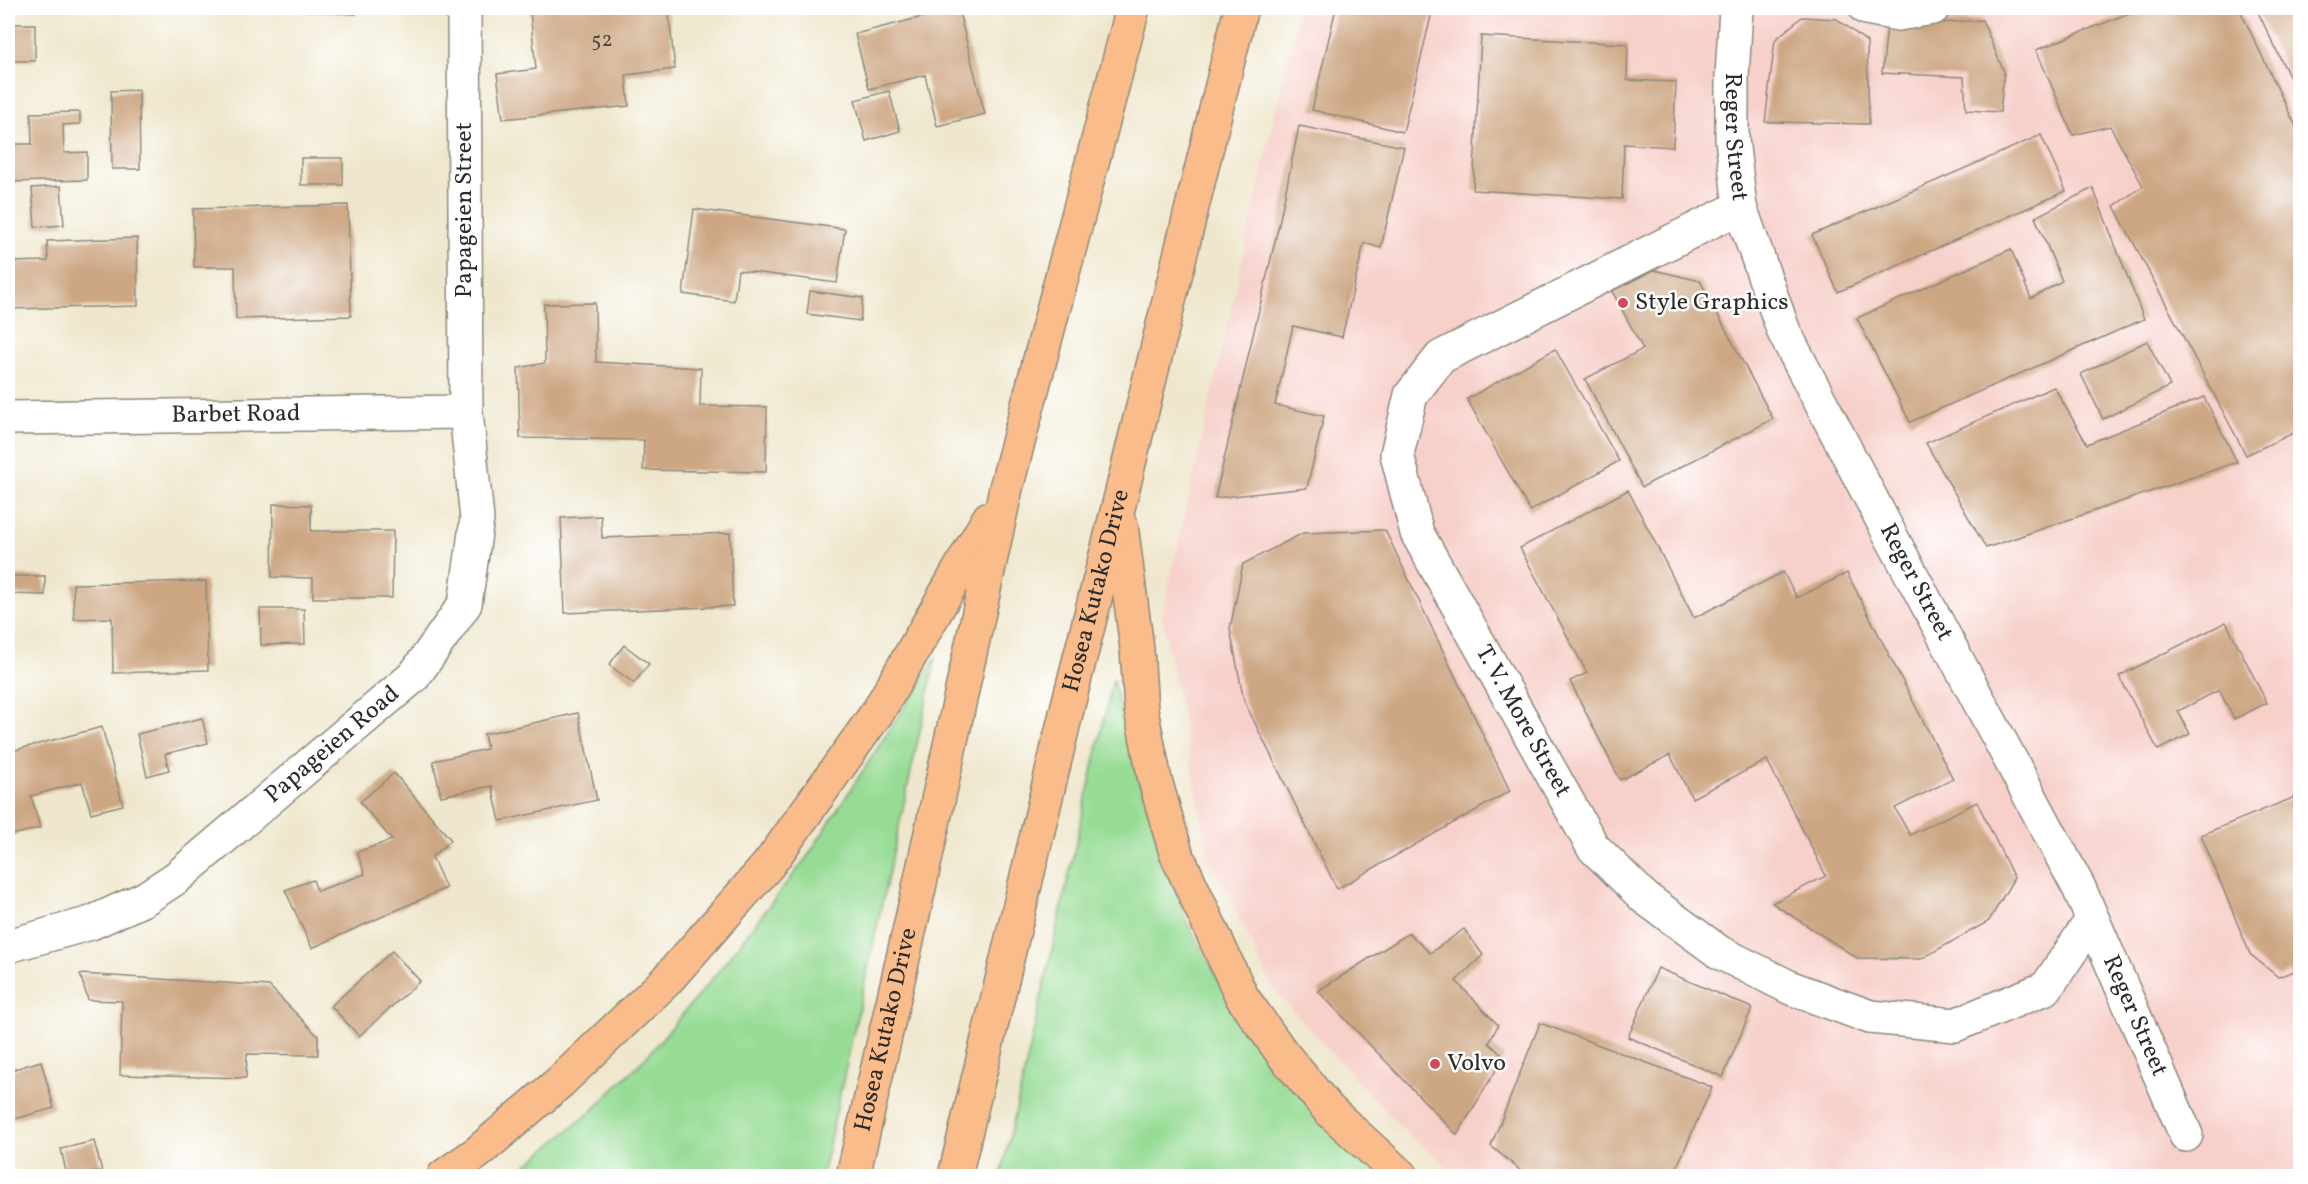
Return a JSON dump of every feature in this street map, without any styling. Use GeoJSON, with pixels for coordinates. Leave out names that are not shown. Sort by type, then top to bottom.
{"type":"FeatureCollection","features":[{"type":"Feature","properties":{"kind":"main road","name":"Hosea Kutako Drive"},"geometry":{"type":"LineString","coordinates":[[853,1176],[917,897],[1006,488],[1133,8]]}},
{"type":"Feature","properties":{"kind":"main road","name":"Hosea Kutako Drive"},"geometry":{"type":"LineString","coordinates":[[955,1176],[1069,701],[1241,8]]}},
{"type":"Feature","properties":{"kind":"main road"},"geometry":{"type":"LineString","coordinates":[[444,1176],[477,1153],[552,1089],[609,1036],[664,982],[769,864],[879,710],[1006,488]]}},
{"type":"Feature","properties":{"kind":"main road"},"geometry":{"type":"LineString","coordinates":[[1118,508],[1137,649],[1141,710],[1155,780],[1176,853],[1242,997],[1282,1053],[1329,1110],[1401,1176]]}},
{"type":"Feature","properties":{"kind":"street","name":"Papageien Street"},"geometry":{"type":"LineString","coordinates":[[464,8],[466,412]]}},
{"type":"Feature","properties":{"kind":"street","name":"Reger Street"},"geometry":{"type":"LineString","coordinates":[[1736,8],[1732,77],[1732,139],[1740,207],[1784,332],[2073,878],[2186,1136]]}},
{"type":"Feature","properties":{"kind":"street"},"geometry":{"type":"LineString","coordinates":[[1866,8],[1898,14],[1933,8]]}},
{"type":"Feature","properties":{"kind":"street","name":"T. V. More Street"},"geometry":{"type":"LineString","coordinates":[[1740,207],[1441,357],[1411,395],[1397,454],[1417,534],[1593,847],[1645,898],[1719,952],[1791,988],[1870,1017],[1955,1025],[2046,988],[2092,920]]}},
{"type":"Feature","properties":{"kind":"street","name":"Barbet Road"},"geometry":{"type":"LineString","coordinates":[[8,418],[466,412]]}},
{"type":"Feature","properties":{"kind":"street","name":"Papageien Road"},"geometry":{"type":"LineString","coordinates":[[8,946],[91,923],[144,899],[168,883],[414,676],[465,604],[477,519],[466,412]]}},
{"type":"Feature","properties":{"kind":"shaded area"},"geometry":{"type":"Polygon","coordinates":[[[1299,8],[2300,8],[2300,1176],[1460,1176],[1409,1136],[1273,989],[1209,854],[1162,615],[1299,8]]]}},
{"type":"Feature","properties":{"kind":"green space"},"geometry":{"type":"Polygon","coordinates":[[[936,658],[822,1176],[513,1176],[592,1111],[649,1054],[717,973],[807,857],[936,658]]]}},
{"type":"Feature","properties":{"kind":"green space"},"geometry":{"type":"Polygon","coordinates":[[[1113,679],[1126,738],[1164,860],[1189,926],[1247,1031],[1385,1176],[1001,1176],[1113,679]]]}},
{"type":"Feature","properties":{"kind":"building"},"geometry":{"type":"Polygon","coordinates":[[[308,8],[357,8],[356,14],[308,11],[308,8]]]}},
{"type":"Feature","properties":{"kind":"building"},"geometry":{"type":"Polygon","coordinates":[[[559,8],[668,8],[675,69],[626,75],[629,106],[503,119],[497,74],[536,69],[530,11],[559,8]]]}},
{"type":"Feature","properties":{"kind":"building"},"geometry":{"type":"Polygon","coordinates":[[[958,8],[985,114],[937,126],[925,75],[869,89],[855,34],[958,8]]]}},
{"type":"Feature","properties":{"kind":"building"},"geometry":{"type":"Polygon","coordinates":[[[1336,8],[1433,8],[1403,132],[1312,110],[1336,8]]]}},
{"type":"Feature","properties":{"kind":"building"},"geometry":{"type":"Polygon","coordinates":[[[2142,8],[2239,8],[2300,135],[2300,430],[2246,455],[2114,206],[2143,186],[2110,126],[2073,135],[2036,50],[2142,8]]]}},
{"type":"Feature","properties":{"kind":"building"},"geometry":{"type":"Polygon","coordinates":[[[2256,8],[2300,8],[2300,99],[2256,8]]]}},
{"type":"Feature","properties":{"kind":"building"},"geometry":{"type":"Polygon","coordinates":[[[1802,17],[1837,19],[1867,42],[1869,124],[1765,122],[1775,40],[1802,17]]]}},
{"type":"Feature","properties":{"kind":"building"},"geometry":{"type":"Polygon","coordinates":[[[1982,20],[2004,72],[2000,112],[1966,110],[1964,77],[1882,73],[1887,27],[1982,20]]]}},
{"type":"Feature","properties":{"kind":"building"},"geometry":{"type":"Polygon","coordinates":[[[8,24],[35,24],[35,61],[8,61],[8,24]]]}},
{"type":"Feature","properties":{"kind":"building"},"geometry":{"type":"Polygon","coordinates":[[[1481,36],[1628,44],[1627,80],[1676,82],[1673,147],[1624,144],[1622,199],[1473,190],[1481,36]]]}},
{"type":"Feature","properties":{"kind":"building"},"geometry":{"type":"Polygon","coordinates":[[[139,90],[140,169],[112,169],[111,91],[139,90]]]}},
{"type":"Feature","properties":{"kind":"building"},"geometry":{"type":"Polygon","coordinates":[[[889,91],[900,131],[866,141],[855,100],[889,91]]]}},
{"type":"Feature","properties":{"kind":"building"},"geometry":{"type":"Polygon","coordinates":[[[80,112],[80,124],[63,125],[64,153],[87,152],[87,180],[8,182],[8,144],[32,144],[31,113],[80,112]]]}},
{"type":"Feature","properties":{"kind":"building"},"geometry":{"type":"Polygon","coordinates":[[[1299,126],[1404,147],[1381,248],[1364,243],[1342,337],[1293,326],[1275,405],[1324,416],[1307,488],[1215,498],[1279,224],[1299,126]]]}},
{"type":"Feature","properties":{"kind":"building"},"geometry":{"type":"Polygon","coordinates":[[[2041,135],[2066,191],[1838,292],[1812,235],[2041,135]]]}},
{"type":"Feature","properties":{"kind":"building"},"geometry":{"type":"Polygon","coordinates":[[[301,158],[343,158],[343,185],[301,185],[301,158]]]}},
{"type":"Feature","properties":{"kind":"building"},"geometry":{"type":"Polygon","coordinates":[[[61,186],[64,225],[35,227],[32,188],[61,186]]]}},
{"type":"Feature","properties":{"kind":"building"},"geometry":{"type":"Polygon","coordinates":[[[2093,188],[2144,319],[1910,422],[1857,318],[2011,249],[2031,299],[2062,281],[2035,217],[2093,188]]]}},
{"type":"Feature","properties":{"kind":"building"},"geometry":{"type":"Polygon","coordinates":[[[348,205],[351,316],[236,319],[235,267],[194,267],[193,209],[348,205]]]}},
{"type":"Feature","properties":{"kind":"building"},"geometry":{"type":"Polygon","coordinates":[[[694,209],[845,229],[837,283],[738,270],[734,301],[683,294],[694,209]]]}},
{"type":"Feature","properties":{"kind":"building"},"geometry":{"type":"Polygon","coordinates":[[[137,238],[138,306],[8,309],[8,262],[48,261],[47,241],[137,238]]]}},
{"type":"Feature","properties":{"kind":"building"},"geometry":{"type":"Polygon","coordinates":[[[1654,270],[1700,281],[1773,419],[1642,487],[1585,379],[1643,349],[1612,291],[1654,270]]]}},
{"type":"Feature","properties":{"kind":"building"},"geometry":{"type":"Polygon","coordinates":[[[810,291],[863,298],[860,321],[807,314],[810,291]]]}},
{"type":"Feature","properties":{"kind":"building"},"geometry":{"type":"Polygon","coordinates":[[[595,303],[596,362],[701,368],[700,406],[767,407],[766,472],[643,470],[644,440],[520,438],[518,368],[545,363],[544,304],[595,303]]]}},
{"type":"Feature","properties":{"kind":"building"},"geometry":{"type":"Polygon","coordinates":[[[2147,341],[2170,386],[2103,419],[2081,374],[2147,341]]]}},
{"type":"Feature","properties":{"kind":"building"},"geometry":{"type":"Polygon","coordinates":[[[1555,349],[1619,461],[1530,511],[1467,399],[1555,349]]]}},
{"type":"Feature","properties":{"kind":"building"},"geometry":{"type":"Polygon","coordinates":[[[2054,387],[2087,444],[2204,397],[2237,462],[1986,548],[1926,443],[2054,387]]]}},
{"type":"Feature","properties":{"kind":"building"},"geometry":{"type":"Polygon","coordinates":[[[1628,490],[1694,618],[1783,572],[1797,598],[1847,573],[1953,779],[1895,808],[1910,835],[1977,802],[2014,878],[1989,921],[1921,959],[1857,958],[1772,903],[1826,876],[1767,760],[1692,798],[1670,755],[1620,780],[1570,681],[1587,673],[1520,548],[1628,490]]]}},
{"type":"Feature","properties":{"kind":"building"},"geometry":{"type":"Polygon","coordinates":[[[273,504],[311,505],[311,531],[393,531],[392,598],[313,598],[313,578],[272,577],[273,504]]]}},
{"type":"Feature","properties":{"kind":"building"},"geometry":{"type":"Polygon","coordinates":[[[601,516],[602,538],[730,533],[733,606],[565,613],[561,518],[601,516]]]}},
{"type":"Feature","properties":{"kind":"building"},"geometry":{"type":"Polygon","coordinates":[[[1385,530],[1510,791],[1337,889],[1244,701],[1230,629],[1243,564],[1303,533],[1385,530]]]}},
{"type":"Feature","properties":{"kind":"building"},"geometry":{"type":"Polygon","coordinates":[[[8,576],[45,576],[45,595],[8,594],[8,576]]]}},
{"type":"Feature","properties":{"kind":"building"},"geometry":{"type":"Polygon","coordinates":[[[206,581],[208,670],[113,673],[112,618],[74,619],[73,584],[206,581]]]}},
{"type":"Feature","properties":{"kind":"building"},"geometry":{"type":"Polygon","coordinates":[[[260,609],[304,609],[305,644],[261,645],[260,609]]]}},
{"type":"Feature","properties":{"kind":"building"},"geometry":{"type":"Polygon","coordinates":[[[2226,622],[2267,703],[2234,719],[2219,690],[2178,711],[2190,734],[2158,750],[2119,676],[2226,622]]]}},
{"type":"Feature","properties":{"kind":"building"},"geometry":{"type":"Polygon","coordinates":[[[624,645],[649,664],[634,683],[609,665],[624,645]]]}},
{"type":"Feature","properties":{"kind":"building"},"geometry":{"type":"Polygon","coordinates":[[[578,713],[597,800],[500,821],[492,786],[441,796],[433,761],[487,749],[484,734],[578,713]]]}},
{"type":"Feature","properties":{"kind":"building"},"geometry":{"type":"Polygon","coordinates":[[[202,718],[208,743],[165,754],[169,770],[147,776],[137,734],[202,718]]]}},
{"type":"Feature","properties":{"kind":"building"},"geometry":{"type":"Polygon","coordinates":[[[102,727],[123,805],[91,813],[82,782],[31,796],[40,828],[8,836],[8,804],[13,802],[8,781],[8,752],[102,727]]]}},
{"type":"Feature","properties":{"kind":"building"},"geometry":{"type":"Polygon","coordinates":[[[394,773],[451,840],[432,857],[446,888],[312,948],[285,890],[313,880],[317,891],[365,874],[357,852],[392,840],[360,802],[394,773]]]}},
{"type":"Feature","properties":{"kind":"building"},"geometry":{"type":"Polygon","coordinates":[[[2300,795],[2300,969],[2278,977],[2250,954],[2201,835],[2300,795]]]}},
{"type":"Feature","properties":{"kind":"building"},"geometry":{"type":"Polygon","coordinates":[[[1464,929],[1483,955],[1456,981],[1498,1025],[1489,1043],[1504,1057],[1457,1135],[1318,991],[1409,933],[1430,953],[1464,929]]]}},
{"type":"Feature","properties":{"kind":"building"},"geometry":{"type":"Polygon","coordinates":[[[392,951],[420,981],[359,1036],[331,1006],[392,951]]]}},
{"type":"Feature","properties":{"kind":"building"},"geometry":{"type":"Polygon","coordinates":[[[1658,968],[1752,1008],[1723,1077],[1628,1037],[1658,968]]]}},
{"type":"Feature","properties":{"kind":"building"},"geometry":{"type":"Polygon","coordinates":[[[80,974],[269,986],[318,1036],[318,1055],[247,1054],[246,1078],[120,1075],[122,1001],[88,1000],[80,974]]]}},
{"type":"Feature","properties":{"kind":"building"},"geometry":{"type":"Polygon","coordinates":[[[1540,1023],[1712,1087],[1673,1176],[1527,1176],[1491,1146],[1540,1023]]]}},
{"type":"Feature","properties":{"kind":"building"},"geometry":{"type":"Polygon","coordinates":[[[41,1061],[54,1108],[8,1121],[8,1071],[41,1061]]]}},
{"type":"Feature","properties":{"kind":"building"},"geometry":{"type":"Polygon","coordinates":[[[94,1141],[102,1171],[67,1176],[61,1149],[94,1141]]]}},
{"type":"Feature","properties":{"kind":"place","name":"Style Graphics"},"geometry":{"type":"Point","coordinates":[1623,303]}},
{"type":"Feature","properties":{"kind":"place","name":"Volvo"},"geometry":{"type":"Point","coordinates":[1435,1064]}}]}
